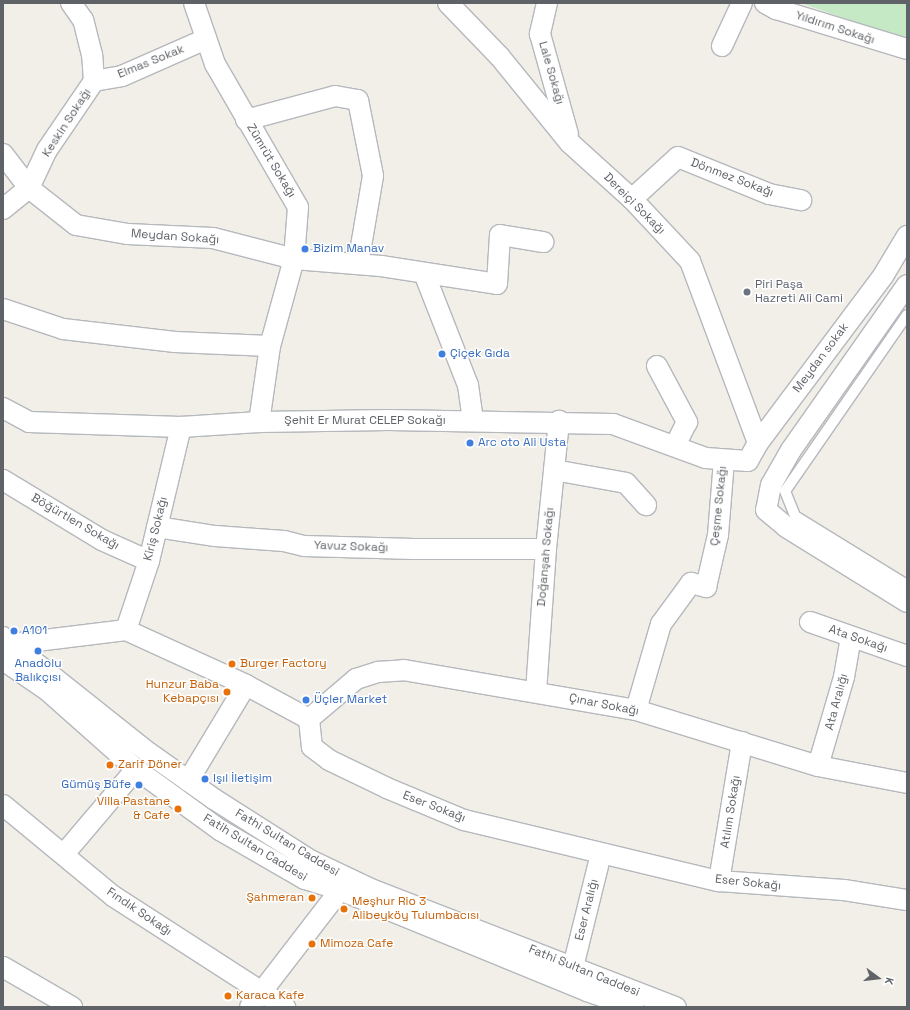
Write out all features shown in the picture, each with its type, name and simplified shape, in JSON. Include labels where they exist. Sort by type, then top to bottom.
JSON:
[{"type":"street","name":"Keskin Sokağı","points":[[3,209],[29,188],[47,150],[94,81],[92,54],[83,20],[71,3]]},
{"type":"street","name":"Zümrüt Sokağı","points":[[194,3],[215,64],[298,208],[294,259],[270,346],[258,422]]},
{"type":"street","name":"Dereiçi Sokağı","points":[[448,3],[500,57],[570,142],[632,199],[690,261],[758,443]]},
{"type":"street","name":"Lale Sokağı","points":[[546,3],[540,34],[570,142]]},
{"type":"street","points":[[722,46],[742,3]]},
{"type":"street","name":"Yıldırım Sokağı","points":[[765,3],[776,9],[907,49]]},
{"type":"street","name":"Elmas Sokak","points":[[94,81],[122,76],[206,39]]},
{"type":"street","points":[[246,120],[335,96],[358,100],[373,176],[358,264]]},
{"type":"street","name":"Meydan Sokağı","points":[[3,154],[29,188],[76,225],[128,234],[213,238],[294,259],[358,264],[497,284],[500,235],[542,242]]},
{"type":"street","name":"Dönmez Sokağı","points":[[632,199],[678,157],[769,194],[801,200]]},
{"type":"street","name":"Meydan sokak","points":[[724,460],[748,461],[758,443],[883,276],[907,236]]},
{"type":"street","points":[[424,273],[468,385],[473,421]]},
{"type":"street","points":[[907,285],[791,450],[771,485],[766,510],[786,527],[907,602]]},
{"type":"street","points":[[3,309],[63,329],[175,342],[270,346]]},
{"type":"street","points":[[657,366],[687,422],[675,446]]},
{"type":"street","name":"Şehit Er Murat CELEP Sokağı","points":[[3,408],[29,422],[181,427],[258,422],[473,421],[613,424],[706,458],[724,460]]},
{"type":"street","name":"Doğanşah Sokağı","points":[[536,692],[546,549],[559,422]]},
{"type":"street","name":"Kiriş Sokağı","points":[[126,630],[149,561],[181,427]]},
{"type":"street","name":"Çeşme Sokağı","points":[[636,710],[661,624],[691,583],[706,587],[718,535],[724,460]]},
{"type":"street","points":[[554,470],[626,483],[646,505]]},
{"type":"street","name":"Böğürtlen Sokağı","points":[[3,480],[102,540],[149,561]]},
{"type":"street","name":"Yavuz Sokağı","points":[[157,527],[215,536],[284,541],[304,546],[414,549],[546,549]]},
{"type":"street","name":"Ata Sokağı","points":[[810,622],[907,656]]},
{"type":"street","points":[[6,647],[126,630],[246,685],[309,719]]},
{"type":"street","name":"Ata Aralığı","points":[[818,766],[844,677],[851,637]]},
{"type":"street","name":"Fatih Sultan Caddesi","points":[[6,647],[47,690],[136,769],[220,830],[305,879],[340,890],[586,991],[633,1007]]},
{"type":"street","name":"Fathi Sultan Caddesi","points":[[6,647],[188,781],[334,873],[676,1007]]},
{"type":"street","name":"Çınar Sokağı","points":[[309,719],[356,679],[378,672],[404,670],[636,710],[818,766],[907,783]]},
{"type":"street","points":[[188,781],[246,685]]},
{"type":"street","name":"Eser Sokağı","points":[[309,719],[312,747],[329,760],[387,788],[464,820],[719,881],[844,890],[907,900]]},
{"type":"street","name":"Atılım Sokağı","points":[[719,881],[742,742]]},
{"type":"street","points":[[64,854],[136,769]]},
{"type":"street","name":"Fındık Sokağı","points":[[3,806],[64,854],[113,896],[256,1000],[284,1007]]},
{"type":"street","name":"Eser Aralığı","points":[[573,967],[601,854]]},
{"type":"street","name":"Fathi Sultan Caddesi","points":[[256,1000],[340,890]]},
{"type":"street","points":[[3,967],[47,1000],[72,1007]]},
{"type":"lane","points":[[907,314],[785,491],[795,516],[907,585]]},
{"type":"green space","points":[[801,3],[907,3],[907,39],[894,36]]},
{"type":"place","name":"Bizim Manav","points":[[305,249]]},
{"type":"place","name":"Piri Paşa Hazreti Ali Cami","points":[[747,292]]},
{"type":"place","name":"Çiçek Gıda","points":[[442,354]]},
{"type":"place","name":"Arc oto Ali Usta","points":[[470,443]]},
{"type":"place","name":"A101","points":[[14,631]]},
{"type":"place","name":"Anadolu Balıkçısı","points":[[38,651]]},
{"type":"place","name":"Burger Factory","points":[[232,664]]},
{"type":"place","name":"Hunzur Baba Kebapçısı","points":[[227,692]]},
{"type":"place","name":"Üçler Market","points":[[306,700]]},
{"type":"place","name":"Zarif Döner","points":[[110,765]]},
{"type":"place","name":"Işıl İletişim","points":[[205,779]]},
{"type":"place","name":"Gümüş Büfe","points":[[139,785]]},
{"type":"place","name":"Villa Pastane & Cafe","points":[[178,809]]},
{"type":"place","name":"Şahmeran","points":[[312,898]]},
{"type":"place","name":"Meşhur Rio 3 Alibeyköy Tulumbacısı","points":[[344,909]]},
{"type":"place","name":"Mimoza Cafe","points":[[312,944]]},
{"type":"place","name":"Karaca Kafe","points":[[228,996]]}]
